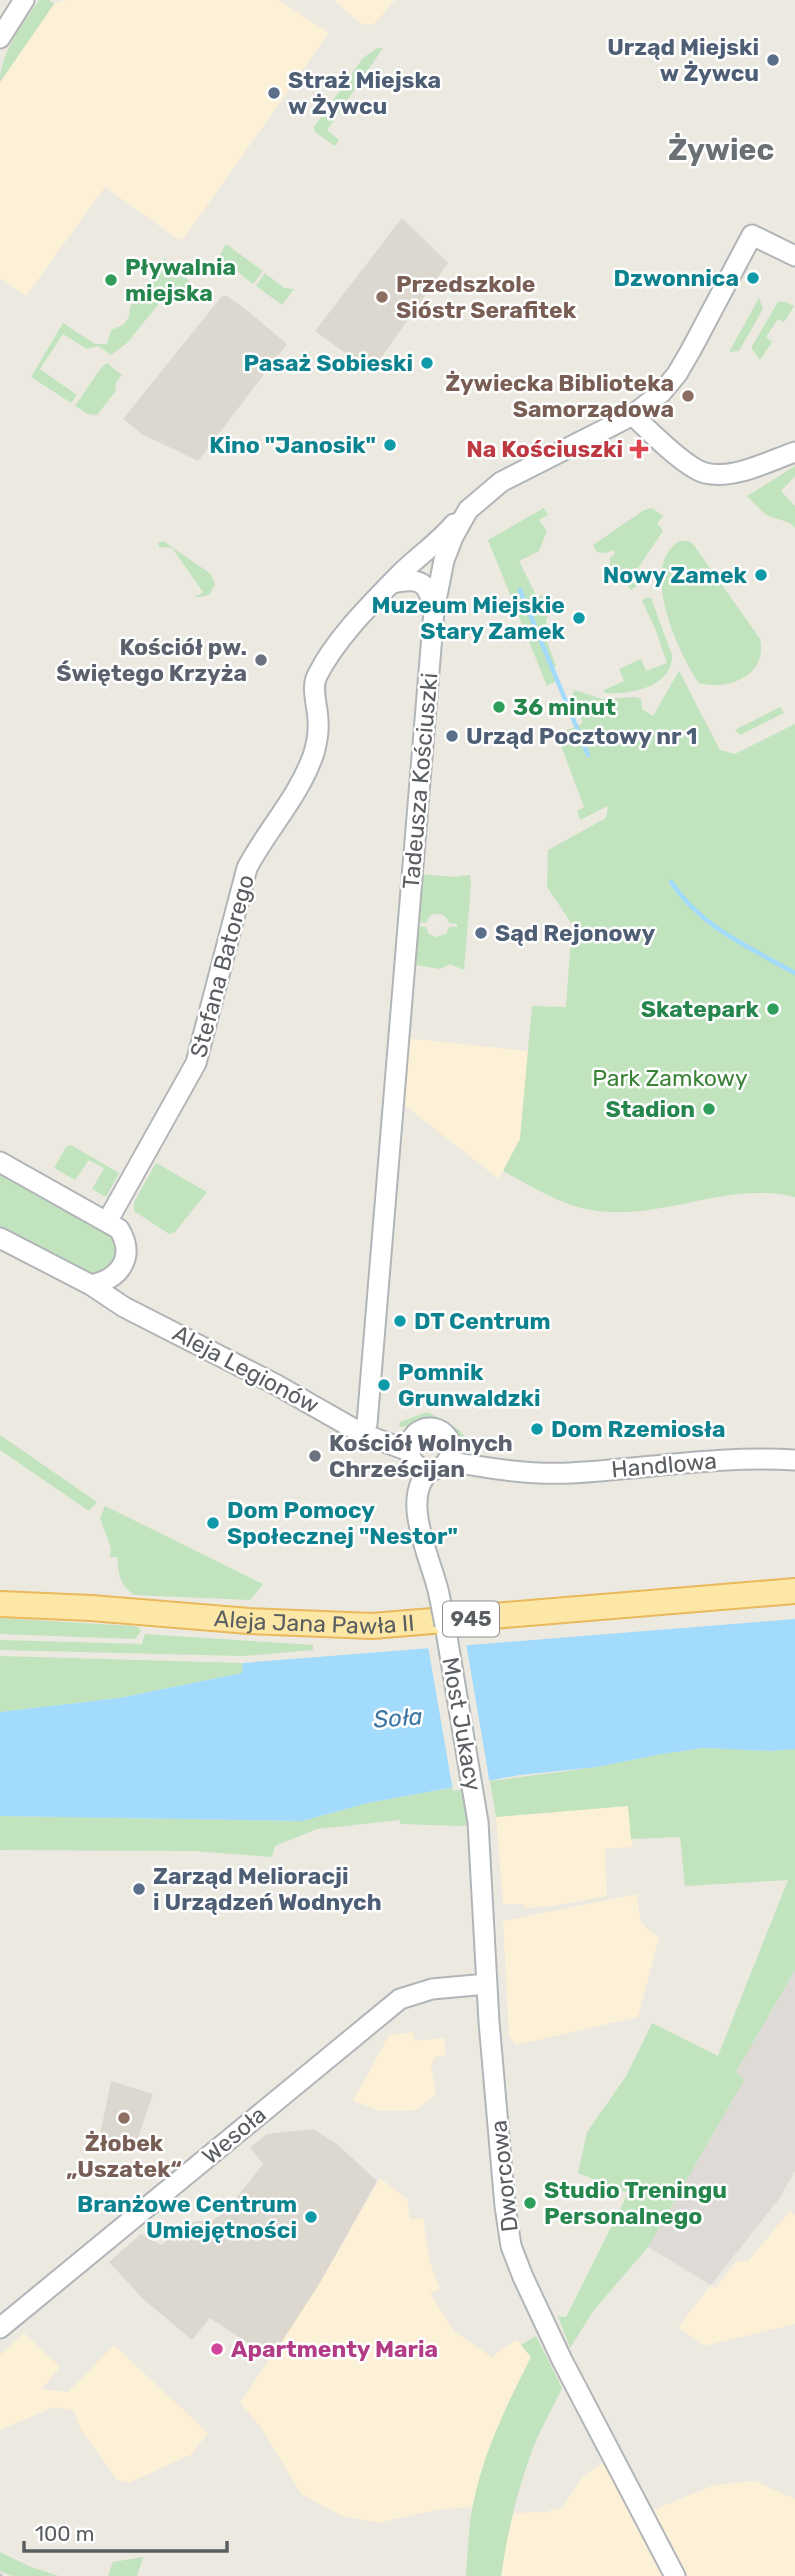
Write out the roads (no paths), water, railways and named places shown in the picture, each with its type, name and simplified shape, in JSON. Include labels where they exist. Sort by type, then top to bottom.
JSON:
[{"type":"main road","name":"Aleja Jana Pawła II","points":[[0,1604],[91,1608],[262,1622],[372,1626],[795,1591]]},
{"type":"street","points":[[0,38],[24,0]]},
{"type":"street","name":"Tadeusza Kościuszki","points":[[368,1424],[434,611],[444,561],[465,514],[501,482],[633,415],[662,392],[677,374],[752,235],[795,256]]},
{"type":"street","points":[[633,415],[663,443],[704,473],[725,474],[795,452]]},
{"type":"street","name":"Stefana Batorego","points":[[107,1222],[196,1063],[247,868],[258,848],[283,816],[314,751],[318,720],[314,685],[316,676],[344,637],[385,589],[465,514]]},
{"type":"street","points":[[393,583],[414,580],[427,587],[434,611]]},
{"type":"street","points":[[0,1162],[119,1230],[125,1239],[125,1260],[112,1278],[91,1285]]},
{"type":"street","name":"Aleja Legionów","points":[[0,1238],[363,1434],[411,1448]]},
{"type":"street","name":"Aleja Legionów","points":[[112,1278],[128,1299],[150,1319]]},
{"type":"street","name":"Aleja Legionów","points":[[342,1421],[368,1424],[411,1448]]},
{"type":"street","points":[[432,1428],[444,1434],[443,1459],[418,1486],[420,1534],[405,1501],[411,1448],[418,1432],[432,1428]]},
{"type":"street","points":[[411,1448],[420,1468],[443,1459]]},
{"type":"street","name":"Handlowa","points":[[443,1459],[513,1472],[568,1473],[723,1459],[795,1460]]},
{"type":"street","name":"Most Jukacy","points":[[420,1534],[435,1574],[478,1822]]},
{"type":"street","name":"Dworcowa","points":[[478,1822],[487,1984],[505,2206],[515,2259],[562,2360],[675,2576]]},
{"type":"street","name":"Wesoła","points":[[0,2328],[400,1999],[432,1989],[487,1984]]},
{"type":"water","name":"Soła","points":[[795,1619],[795,1749],[772,1751],[704,1748],[662,1754],[597,1767],[520,1775],[368,1803],[302,1821],[0,1816],[0,1712],[119,1698],[242,1673],[243,1663]]},
{"type":"waterway","points":[[520,590],[588,755]]},
{"type":"waterway","points":[[671,882],[683,898],[711,924],[795,973]]},
{"type":"place","name":"Urząd Miejski w Żywcu","points":[[773,60]]},
{"type":"place","name":"Straż Miejska w Żywcu","points":[[274,93]]},
{"type":"place","name":"Dzwonnica","points":[[753,278]]},
{"type":"place","name":"Pływalnia miejska","points":[[111,280]]},
{"type":"place","name":"Przedszkole Sióstr Serafitek","points":[[382,297]]},
{"type":"place","name":"Pasaż Sobieski","points":[[427,363]]},
{"type":"place","name":"Żywiecka Biblioteka Samorządowa","points":[[688,396]]},
{"type":"place","name":"Kino \"Janosik\"","points":[[390,445]]},
{"type":"place","name":"Na Kościuszki","points":[[639,449]]},
{"type":"place","name":"Nowy Zamek","points":[[761,575]]},
{"type":"place","name":"Muzeum Miejskie Stary Zamek","points":[[579,618]]},
{"type":"place","name":"Kościół pw. Świętego Krzyża","points":[[261,660]]},
{"type":"place","name":"36 minut","points":[[499,707]]},
{"type":"place","name":"Urząd Pocztowy nr 1","points":[[452,736]]},
{"type":"place","name":"Sąd Rejonowy","points":[[481,933]]},
{"type":"place","name":"Skatepark","points":[[773,1009]]},
{"type":"place","name":"Stadion","points":[[709,1109]]},
{"type":"place","name":"DT Centrum","points":[[400,1321]]},
{"type":"place","name":"Pomnik Grunwaldzki","points":[[384,1385]]},
{"type":"place","name":"Dom Rzemiosła","points":[[537,1429]]},
{"type":"place","name":"Kościół Wolnych Chrześcijan","points":[[315,1456]]},
{"type":"place","name":"Dom Pomocy Społecznej \"Nestor\"","points":[[213,1523]]},
{"type":"place","name":"Zarząd Melioracji i Urządzeń Wodnych","points":[[139,1889]]},
{"type":"place","name":"Żłobek „Uszatek“","points":[[124,2118]]},
{"type":"place","name":"Studio Treningu Personalnego","points":[[530,2203]]},
{"type":"place","name":"Branżowe Centrum Umiejętności","points":[[311,2217]]},
{"type":"place","name":"Apartmenty Maria","points":[[217,2349]]},
{"type":"district","name":"Żywiec","points":[[721,150]]},
{"type":"park label","name":"Park Zamkowy","points":[[670,1078]]}]
